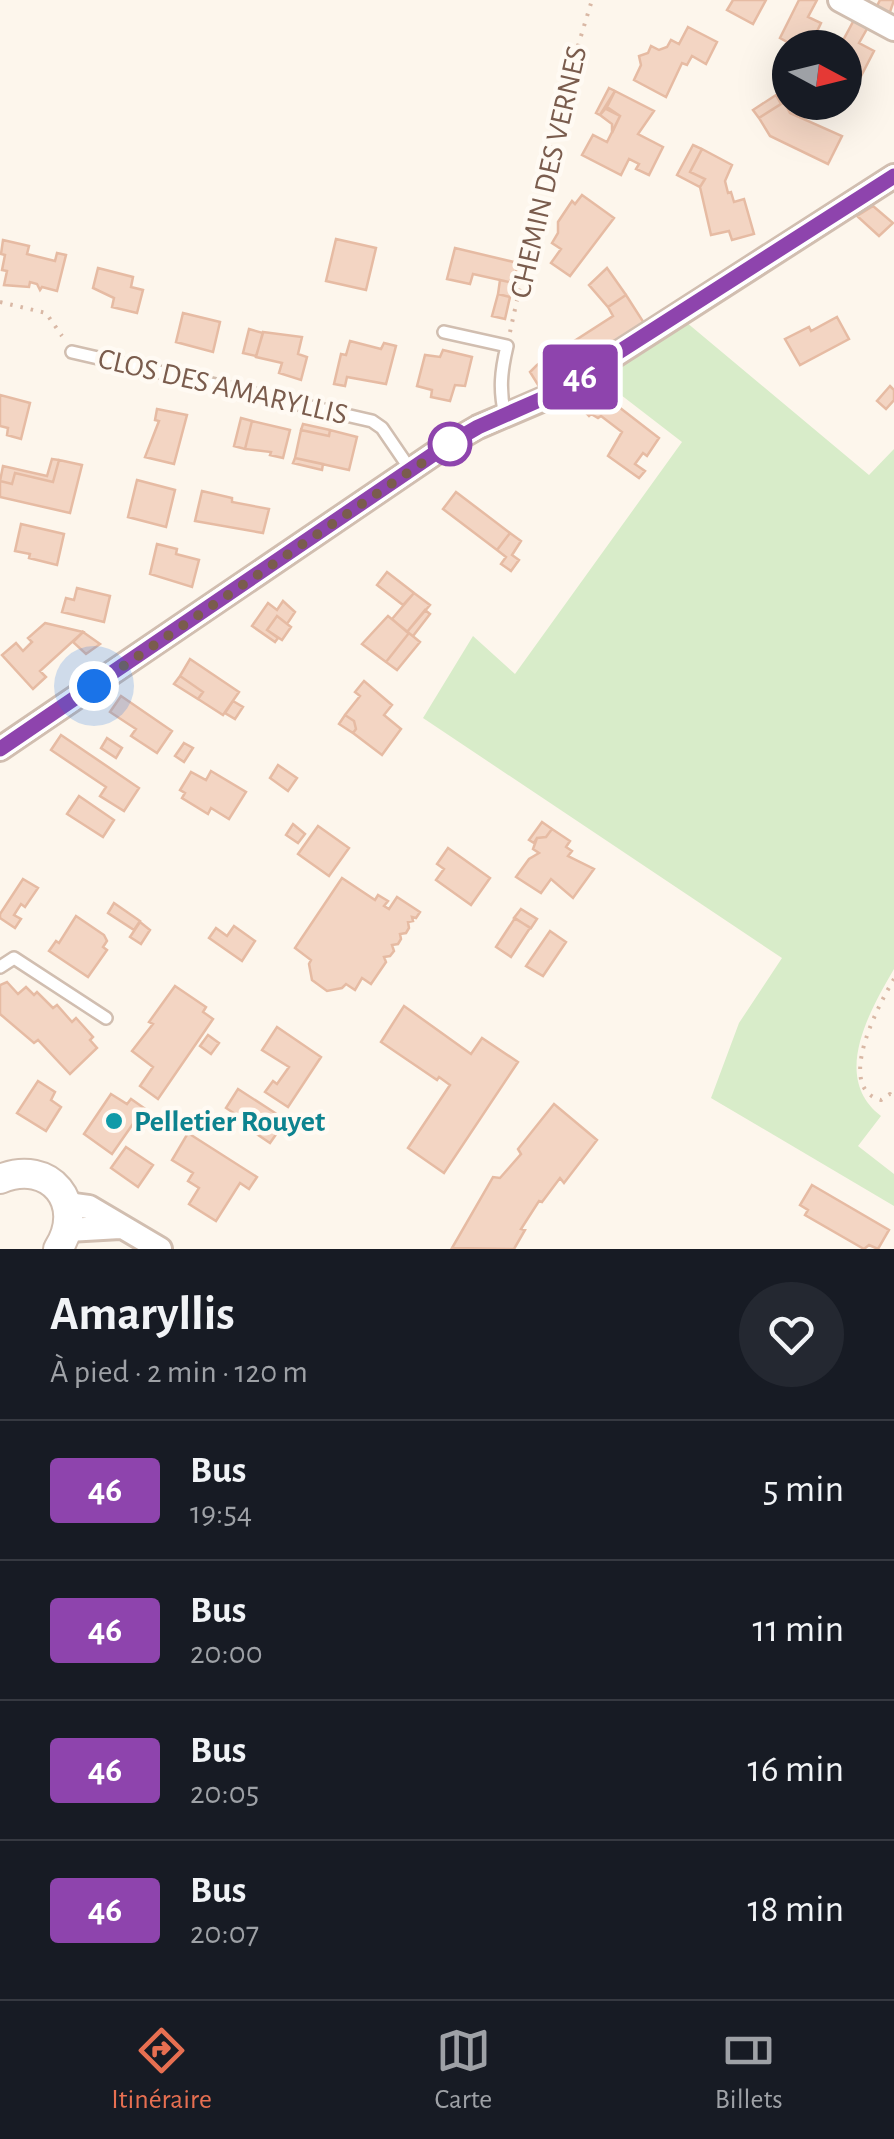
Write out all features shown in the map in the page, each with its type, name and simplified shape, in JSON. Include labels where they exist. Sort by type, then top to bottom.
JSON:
[{"type":"street","points":[[840,0],[894,29]]},
{"type":"street","points":[[0,749],[410,469],[478,427],[553,394],[894,176]]},
{"type":"street","points":[[3,1173],[28,1172],[54,1183],[64,1227],[90,1207],[160,1249]]},
{"type":"lane","points":[[444,332],[507,346],[500,382],[504,415]]},
{"type":"lane","name":"CLOS DES AMARYLLIS","points":[[72,352],[372,421],[382,428],[410,469]]},
{"type":"lane","points":[[0,967],[14,958],[106,1018]]},
{"type":"path","name":"CHEMIN DES VERNES","points":[[507,346],[558,108],[592,0]]},
{"type":"path","points":[[0,302],[46,313],[72,352]]},
{"type":"path","points":[[894,979],[866,1034],[860,1068],[864,1088],[871,1098],[881,1100],[890,1094],[894,1098]]},
{"type":"green space","points":[[686,322],[869,475],[894,449],[894,969],[866,1024],[857,1064],[858,1083],[866,1101],[881,1116],[858,1146],[894,1174],[894,1206],[711,1098],[739,1023],[782,958],[423,718],[473,636],[515,674],[682,442],[599,378]]},
{"type":"building","points":[[733,0],[766,0],[753,24],[727,10]]},
{"type":"building","points":[[799,0],[817,0],[808,17],[821,23],[818,30],[784,30]]},
{"type":"building","points":[[880,0],[894,0],[889,15],[876,8]]},
{"type":"building","points":[[854,20],[868,27],[862,38],[862,30],[849,30]]},
{"type":"building","points":[[688,27],[717,42],[706,64],[692,56],[687,65],[682,63],[666,97],[634,80],[641,65],[639,56],[648,53],[651,46],[659,50],[667,47],[671,40],[679,44]]},
{"type":"building","points":[[862,45],[874,51],[862,74]]},
{"type":"building","points":[[609,88],[615,91],[600,115],[596,113]]},
{"type":"building","points":[[615,91],[654,111],[638,134],[663,147],[649,175],[636,169],[639,164],[629,159],[621,175],[582,155],[593,135],[607,142],[620,116],[606,109]]},
{"type":"building","points":[[772,98],[772,110],[759,118],[753,110]]},
{"type":"building","points":[[607,107],[620,116],[612,133],[612,124],[600,115]]},
{"type":"building","points":[[772,110],[772,120],[806,120],[842,136],[828,164],[770,136],[759,118]]},
{"type":"building","points":[[693,145],[702,149],[690,172],[705,179],[700,187],[677,175]]},
{"type":"building","points":[[702,149],[732,165],[725,181],[728,193],[731,192],[734,202],[744,199],[754,234],[732,240],[729,231],[711,235],[700,187],[705,179],[690,172]]},
{"type":"building","points":[[582,195],[614,218],[570,276],[551,263],[561,249],[552,243],[558,233],[558,222],[572,201],[575,204]]},
{"type":"building","points":[[873,206],[893,223],[879,236],[857,216]]},
{"type":"building","points":[[336,239],[376,248],[366,290],[326,281]]},
{"type":"building","points":[[3,240],[29,246],[27,254],[55,261],[57,253],[66,255],[57,291],[42,287],[40,290],[30,282],[29,287],[4,285],[7,271],[2,270]]},
{"type":"building","points":[[455,248],[518,263],[513,283],[473,274],[470,284],[447,279]]},
{"type":"building","points":[[98,268],[133,277],[131,287],[143,290],[137,313],[112,307],[114,298],[93,288]]},
{"type":"building","points":[[607,268],[626,295],[608,307],[589,285]]},
{"type":"building","points":[[500,280],[513,283],[510,297],[498,294]]},
{"type":"building","points":[[498,294],[510,297],[505,319],[492,316]]},
{"type":"building","points":[[626,295],[644,323],[540,388],[530,372],[613,316],[608,307]]},
{"type":"building","points":[[183,313],[220,322],[213,352],[176,342]]},
{"type":"building","points":[[837,317],[849,339],[800,365],[785,339]]},
{"type":"building","points":[[249,329],[263,333],[256,356],[243,353]]},
{"type":"building","points":[[263,332],[302,337],[298,354],[307,357],[301,380],[279,373],[282,363],[256,357]]},
{"type":"building","points":[[350,341],[381,349],[384,343],[396,346],[386,384],[347,377],[345,386],[334,384],[341,354],[346,355]]},
{"type":"building","points":[[443,350],[472,357],[465,386],[455,385],[450,401],[431,397],[432,390],[417,386],[425,355],[440,357]]},
{"type":"building","points":[[890,386],[894,400],[886,409],[877,401]]},
{"type":"building","points":[[593,387],[659,438],[647,456],[643,453],[635,464],[645,471],[639,478],[608,456],[622,432],[601,416],[589,416],[573,399]]},
{"type":"building","points":[[0,395],[30,403],[21,439],[7,435],[8,428],[0,426]]},
{"type":"building","points":[[157,409],[187,415],[174,464],[145,457],[159,421],[155,420]]},
{"type":"building","points":[[241,418],[252,421],[245,449],[234,446]]},
{"type":"building","points":[[252,421],[290,430],[283,458],[270,455],[271,452],[245,449]]},
{"type":"building","points":[[303,424],[330,430],[329,436],[301,430]]},
{"type":"building","points":[[301,430],[329,436],[330,430],[357,437],[349,470],[295,458]]},
{"type":"building","points":[[295,458],[323,464],[322,470],[293,463]]},
{"type":"building","points":[[52,459],[59,460],[53,482],[15,473],[12,484],[0,481],[3,466],[47,476]]},
{"type":"building","points":[[59,460],[82,465],[70,513],[0,497],[0,481],[12,484],[15,473],[53,482]]},
{"type":"building","points":[[137,480],[175,490],[166,527],[128,517]]},
{"type":"building","points":[[202,491],[269,509],[263,533],[195,521]]},
{"type":"building","points":[[456,492],[510,533],[497,550],[443,509]]},
{"type":"building","points":[[21,524],[64,534],[57,565],[15,551]]},
{"type":"building","points":[[510,533],[521,541],[512,555],[519,560],[511,571],[501,564],[506,557],[497,550]]},
{"type":"building","points":[[157,544],[199,560],[192,587],[150,574]]},
{"type":"building","points":[[387,572],[414,593],[403,605],[377,585]]},
{"type":"building","points":[[77,588],[110,596],[104,622],[62,612],[66,598],[74,600]]},
{"type":"building","points":[[414,593],[430,605],[407,632],[392,619]]},
{"type":"building","points":[[283,601],[295,612],[287,624],[277,616],[267,630],[278,638],[275,642],[252,626],[268,603],[277,610]]},
{"type":"building","points":[[425,610],[430,614],[413,636],[407,632]]},
{"type":"building","points":[[277,616],[291,627],[282,640],[267,630]]},
{"type":"building","points":[[388,616],[409,633],[386,662],[362,644]]},
{"type":"building","points":[[45,623],[83,632],[40,671],[46,677],[33,689],[2,655],[16,643],[23,651],[32,642],[28,638]]},
{"type":"building","points":[[83,632],[100,644],[86,654],[73,642]]},
{"type":"building","points":[[409,633],[420,642],[397,670],[386,662]]},
{"type":"building","points":[[190,659],[239,692],[223,715],[198,699],[203,692],[180,676]]},
{"type":"building","points":[[180,676],[203,692],[198,699],[174,684]]},
{"type":"building","points":[[364,681],[392,705],[384,715],[401,729],[382,755],[353,733],[354,721],[345,715],[360,696],[355,692]]},
{"type":"building","points":[[121,696],[172,731],[157,753],[131,736],[136,729],[110,712]]},
{"type":"building","points":[[233,701],[243,707],[235,719],[225,713]]},
{"type":"building","points":[[345,715],[354,721],[353,733],[339,724]]},
{"type":"building","points":[[61,735],[139,788],[124,811],[100,796],[106,787],[51,750]]},
{"type":"building","points":[[107,738],[122,748],[116,758],[101,748]]},
{"type":"building","points":[[184,743],[193,748],[184,762],[175,756]]},
{"type":"building","points":[[278,765],[297,778],[288,791],[270,778]]},
{"type":"building","points":[[211,771],[246,792],[229,819],[211,808],[208,814],[182,798],[185,793],[180,790],[191,772],[206,780]]},
{"type":"building","points":[[79,796],[114,820],[103,837],[67,814]]},
{"type":"building","points":[[542,822],[552,829],[534,843],[529,840]]},
{"type":"building","points":[[293,824],[305,834],[298,843],[286,835]]},
{"type":"building","points":[[318,826],[349,848],[329,876],[298,854]]},
{"type":"building","points":[[552,829],[570,841],[566,847],[572,851],[568,856],[594,869],[573,898],[551,879],[541,893],[516,877],[529,859],[539,853],[533,849],[537,838],[546,837]]},
{"type":"building","points":[[448,848],[490,878],[471,905],[436,880],[444,869],[437,864]]},
{"type":"building","points":[[342,878],[375,900],[378,895],[388,901],[384,906],[389,909],[397,897],[420,912],[408,922],[409,928],[400,934],[398,944],[392,945],[394,951],[384,957],[386,962],[371,984],[362,978],[355,990],[346,984],[327,991],[312,980],[311,960],[295,948]]},
{"type":"building","points":[[23,879],[38,888],[14,915],[21,919],[15,928],[0,914]]},
{"type":"building","points":[[114,903],[140,921],[134,930],[108,913]]},
{"type":"building","points":[[521,909],[537,919],[531,928],[514,918]]},
{"type":"building","points":[[76,916],[107,941],[103,947],[107,950],[88,977],[49,951],[56,941],[59,943]]},
{"type":"building","points":[[515,918],[530,928],[511,957],[496,947]]},
{"type":"building","points":[[140,922],[150,930],[141,944],[130,937]]},
{"type":"building","points":[[234,926],[255,941],[242,961],[209,938],[216,928],[227,936]]},
{"type":"building","points":[[550,931],[566,942],[543,976],[526,966]]},
{"type":"building","points":[[7,982],[18,994],[26,987],[53,1008],[57,1005],[72,1022],[76,1018],[93,1037],[90,1040],[97,1048],[70,1074],[38,1040],[34,1043],[0,1014],[0,985]]},
{"type":"building","points":[[175,986],[206,1007],[203,1012],[213,1019],[158,1099],[140,1086],[153,1067],[132,1051]]},
{"type":"building","points":[[404,1006],[471,1054],[482,1038],[518,1062],[444,1173],[408,1148],[450,1085],[381,1042]]},
{"type":"building","points":[[277,1027],[321,1057],[288,1107],[265,1092],[273,1081],[277,1084],[289,1067],[262,1050]]},
{"type":"building","points":[[208,1035],[219,1043],[211,1054],[200,1046]]},
{"type":"building","points":[[38,1081],[55,1092],[51,1100],[61,1107],[46,1131],[17,1113]]},
{"type":"building","points":[[238,1089],[286,1120],[270,1143],[226,1108]]},
{"type":"building","name":"Pelletier Rouyet","points":[[111,1094],[127,1104],[131,1099],[144,1108],[112,1154],[84,1134]]},
{"type":"building","points":[[554,1104],[597,1140],[564,1183],[560,1178],[539,1201],[521,1229],[525,1230],[514,1249],[452,1248],[493,1177],[500,1178],[521,1154],[518,1149]]},
{"type":"building","points":[[188,1133],[257,1177],[249,1189],[240,1183],[216,1221],[189,1204],[199,1188],[188,1181],[193,1173],[172,1160]]},
{"type":"building","points":[[126,1147],[153,1165],[138,1187],[111,1168]]},
{"type":"building","points":[[812,1185],[889,1230],[878,1249],[869,1245],[864,1249],[805,1215],[808,1210],[800,1205]]},
{"type":"bus line","name":"46","points":[[0,749],[447,445],[553,394],[894,176]]},
{"type":"place","name":"Pelletier Rouyet","points":[[114,1121]]},
{"type":"route","points":[[94,686],[450,444]]}]
